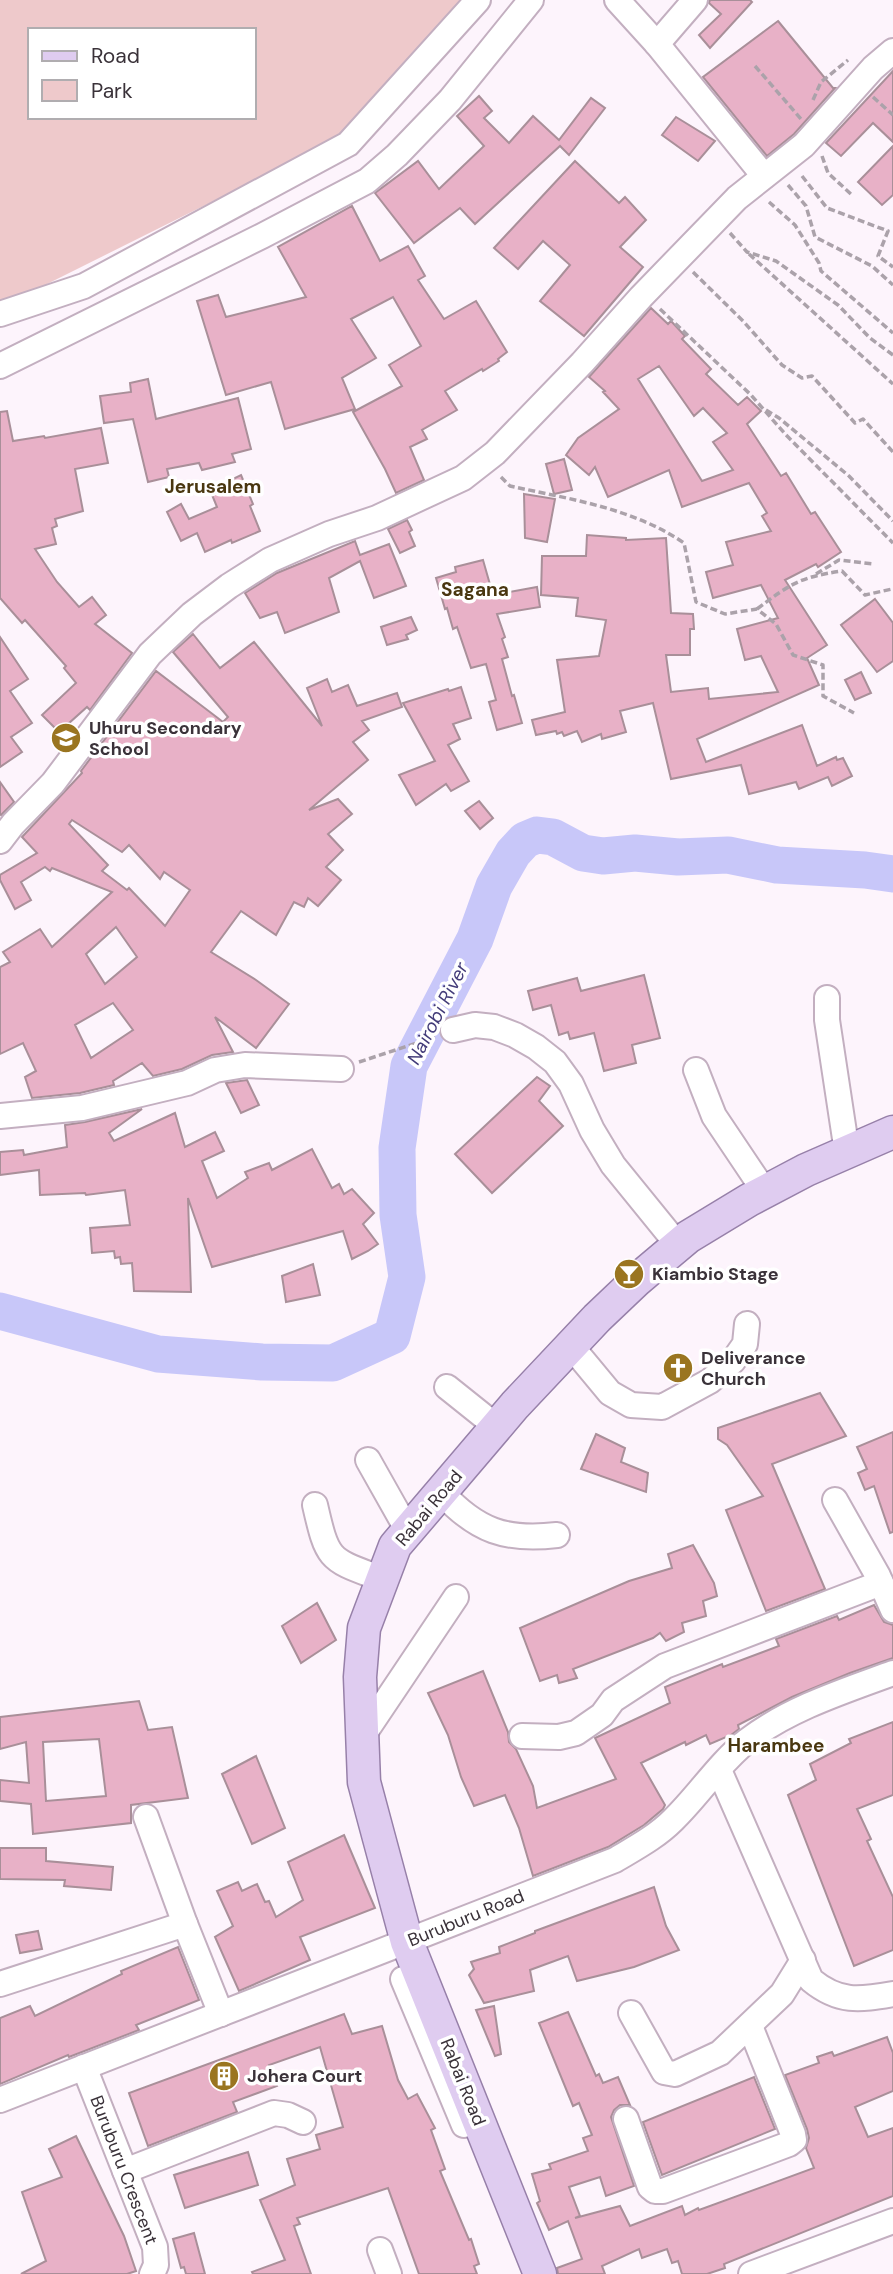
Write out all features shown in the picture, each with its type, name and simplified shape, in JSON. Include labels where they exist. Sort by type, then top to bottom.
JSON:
[{"type":"main road","name":"Rabai Road","points":[[540,2274],[407,1942],[364,1782],[360,1677],[364,1628],[395,1546],[497,1427],[571,1346],[637,1280],[688,1237],[765,1192],[806,1170],[893,1132]]},
{"type":"street","points":[[0,314],[84,286],[348,144],[478,0]]},
{"type":"street","points":[[0,366],[367,181],[397,155],[450,100],[531,0]]},
{"type":"street","points":[[617,0],[657,44],[757,182]]},
{"type":"street","points":[[657,44],[695,0]]},
{"type":"street","points":[[0,841],[53,783],[150,654],[192,614],[270,560],[330,534],[377,519],[463,478],[537,411],[717,218],[804,145],[873,68],[893,51]]},
{"type":"street","points":[[827,998],[827,1020],[847,1152]]},
{"type":"street","points":[[453,1030],[475,1025],[494,1027],[536,1047],[555,1062],[571,1084],[592,1130],[613,1165],[678,1245]]},
{"type":"street","points":[[0,1116],[82,1108],[187,1083],[215,1070],[245,1065],[341,1069]]},
{"type":"street","points":[[696,1070],[715,1116],[765,1192]]},
{"type":"street","points":[[571,1346],[610,1392],[631,1405],[662,1407],[710,1381],[733,1362],[746,1344],[747,1324]]},
{"type":"street","points":[[447,1387],[497,1427]]},
{"type":"street","points":[[368,1460],[408,1531]]},
{"type":"street","points":[[442,1493],[459,1511],[505,1535],[532,1538],[556,1535]]},
{"type":"street","points":[[835,1500],[893,1610]]},
{"type":"street","points":[[315,1505],[324,1543],[335,1560],[382,1579]]},
{"type":"street","points":[[522,1736],[559,1737],[576,1733],[601,1715],[613,1700],[665,1666],[881,1583]]},
{"type":"street","points":[[362,1737],[456,1597]]},
{"type":"street","name":"Buruburu Road","points":[[0,2100],[615,1860],[671,1822],[745,1742],[813,1703],[893,1673]]},
{"type":"street","points":[[719,1770],[811,1980],[836,1996],[855,2000],[893,1995]]},
{"type":"street","points":[[146,1817],[221,2014]]},
{"type":"street","points":[[0,1983],[185,1924]]},
{"type":"street","points":[[631,2013],[664,2072],[675,2074],[720,2053],[782,1994],[803,1961]]},
{"type":"street","points":[[403,1979],[525,2274]]},
{"type":"street","points":[[626,2119],[650,2187],[655,2191],[663,2192],[789,2144],[794,2140],[793,2134],[750,2026]]},
{"type":"street","name":"Buruburu Crescent","points":[[84,2067],[155,2247],[156,2264],[152,2274]]},
{"type":"street","points":[[125,2171],[274,2113],[288,2115],[303,2122]]},
{"type":"street","points":[[751,2274],[893,2221]]},
{"type":"street","points":[[380,2250],[389,2274]]},
{"type":"path","points":[[755,66],[814,134],[828,173],[852,194]]},
{"type":"path","points":[[785,160],[808,182],[827,208],[891,233],[878,256],[893,267]]},
{"type":"path","points":[[757,182],[784,181],[806,206],[816,237],[872,266],[893,285]]},
{"type":"path","points":[[757,182],[795,225],[819,263],[821,271],[893,333]]},
{"type":"path","points":[[717,218],[747,252],[893,384]]},
{"type":"path","points":[[747,252],[776,261],[838,305],[870,338],[893,355]]},
{"type":"path","points":[[679,258],[743,321],[782,365],[802,377],[812,376],[855,423],[863,419],[893,452]]},
{"type":"path","points":[[641,297],[660,309],[751,395],[786,435],[893,543]]},
{"type":"path","points":[[764,410],[779,418],[849,476],[893,521]]},
{"type":"path","points":[[484,461],[510,486],[617,512],[662,528],[684,543],[696,602],[725,614],[757,609],[790,584],[815,575],[842,571],[865,595],[892,589]]},
{"type":"path","points":[[815,575],[839,560],[873,564]]},
{"type":"path","points":[[757,609],[776,624],[793,655],[823,666],[823,696],[854,713]]},
{"type":"path","points":[[341,1069],[453,1030]]},
{"type":"green space","points":[[0,0],[463,0],[340,138],[29,293],[0,304]]},
{"type":"building","points":[[710,0],[752,2],[710,48],[699,35],[721,14],[709,3]]},
{"type":"building","points":[[778,21],[835,88],[794,134],[767,156],[703,77]]},
{"type":"building","points":[[893,71],[893,142],[873,123],[841,156],[826,143]]},
{"type":"building","points":[[479,96],[492,111],[484,118],[509,143],[533,116],[559,140],[591,98],[605,108],[569,155],[560,146],[475,224],[460,208],[414,243],[375,193],[418,161],[439,189],[484,146],[457,116]]},
{"type":"building","points":[[676,117],[715,141],[698,161],[662,135]]},
{"type":"building","points":[[893,146],[893,195],[882,205],[858,182]]},
{"type":"building","points":[[575,161],[619,203],[625,197],[646,220],[620,247],[643,267],[584,336],[540,301],[570,265],[543,241],[518,269],[494,248]]},
{"type":"building","points":[[352,206],[380,261],[408,246],[425,276],[418,280],[444,319],[476,301],[507,352],[499,361],[445,391],[457,410],[422,430],[427,439],[410,447],[424,480],[396,493],[353,412],[402,386],[389,365],[421,346],[393,297],[351,319],[376,358],[342,378],[355,409],[285,429],[271,382],[226,395],[197,301],[218,295],[226,317],[306,297],[278,247]]},
{"type":"building","points":[[651,308],[668,324],[671,321],[685,336],[682,339],[711,369],[706,374],[738,405],[747,397],[761,411],[747,424],[781,476],[786,473],[811,514],[815,512],[841,552],[818,567],[816,564],[785,580],[827,645],[807,658],[819,685],[697,739],[706,762],[802,725],[817,766],[836,757],[837,760],[843,758],[852,776],[832,786],[828,777],[799,789],[796,782],[749,794],[741,765],[671,779],[653,703],[620,711],[626,732],[602,739],[601,734],[582,742],[577,731],[564,736],[562,732],[557,734],[556,731],[536,735],[532,720],[565,712],[557,660],[599,656],[606,620],[576,616],[578,598],[541,595],[542,556],[586,556],[587,535],[626,540],[666,538],[671,613],[693,614],[694,629],[690,629],[690,655],[666,655],[671,692],[708,688],[709,699],[778,692],[761,656],[745,660],[737,629],[778,618],[761,585],[713,598],[706,572],[733,565],[726,542],[771,531],[762,516],[767,513],[749,483],[682,507],[669,470],[608,497],[595,467],[589,475],[566,455],[578,438],[619,409],[589,377]],"holes":[[[659,366],[694,416],[703,408],[727,433],[713,442],[733,470],[702,481],[638,379]]]},
{"type":"building","points":[[148,379],[156,419],[238,398],[251,449],[232,454],[235,462],[202,470],[199,463],[167,469],[169,477],[148,482],[133,419],[104,423],[100,396],[131,392],[130,383]]},
{"type":"building","points":[[7,411],[13,441],[101,428],[108,463],[75,469],[83,511],[55,519],[57,526],[52,528],[56,544],[35,549],[57,582],[79,607],[92,597],[106,615],[95,624],[132,653],[90,710],[87,707],[59,732],[42,715],[76,683],[64,668],[66,666],[25,620],[22,623],[0,598],[0,412]]},
{"type":"building","points":[[564,459],[572,490],[554,494],[546,464]]},
{"type":"building","points":[[241,475],[260,531],[205,552],[197,533],[181,541],[167,512],[181,504],[189,519],[217,507],[210,490]]},
{"type":"building","points":[[524,494],[555,499],[547,542],[525,538]]},
{"type":"building","points":[[407,520],[415,546],[400,553],[388,529]]},
{"type":"building","points":[[355,541],[360,555],[389,544],[406,586],[374,598],[360,561],[329,578],[339,612],[285,633],[277,612],[260,618],[245,593],[277,573]]},
{"type":"building","points":[[483,560],[493,595],[537,587],[540,607],[497,614],[508,657],[502,659],[522,723],[497,730],[489,702],[496,700],[486,664],[471,668],[457,627],[453,629],[447,608],[445,609],[436,578],[456,572],[455,567]]},
{"type":"building","points":[[875,599],[893,623],[893,661],[877,672],[841,625]]},
{"type":"building","points":[[411,617],[417,630],[406,635],[408,639],[387,645],[381,627]]},
{"type":"building","points":[[193,634],[220,668],[254,642],[322,726],[307,688],[327,679],[332,692],[348,685],[357,706],[397,693],[402,707],[362,721],[369,730],[353,742],[368,760],[309,810],[338,799],[352,814],[328,834],[343,850],[326,867],[341,880],[318,906],[308,898],[304,907],[294,902],[276,935],[241,911],[211,952],[289,1004],[256,1048],[215,1017],[233,1052],[212,1055],[182,1069],[153,1076],[142,1063],[113,1081],[114,1085],[80,1093],[32,1098],[25,1077],[36,1071],[23,1043],[0,1054],[0,967],[10,962],[3,952],[40,929],[52,947],[112,892],[45,867],[21,882],[31,900],[15,909],[0,875],[37,853],[22,837],[82,773],[156,671],[223,722],[228,717],[173,652]],"holes":[[[72,820],[122,852],[129,845],[160,879],[164,872],[190,890],[165,926],[129,888],[127,890],[102,871],[108,865],[69,824]],[[116,927],[137,957],[105,984],[86,954]],[[113,1003],[133,1030],[91,1058],[75,1025]]]},
{"type":"building","points":[[0,637],[28,679],[10,691],[32,723],[11,737],[22,752],[0,767]]},
{"type":"building","points":[[861,672],[871,693],[855,700],[845,680]]},
{"type":"building","points":[[461,687],[471,718],[453,724],[460,739],[448,745],[469,781],[451,791],[446,784],[416,805],[399,775],[435,761],[403,703]]},
{"type":"building","points":[[0,782],[14,802],[1,815],[0,814]]},
{"type":"building","points":[[479,801],[493,818],[480,829],[465,811]]},
{"type":"building","points":[[644,975],[660,1038],[632,1045],[636,1063],[604,1071],[594,1033],[570,1039],[568,1032],[559,1035],[551,1005],[533,1010],[528,991],[577,978],[581,991]]},
{"type":"building","points":[[537,1077],[550,1086],[539,1101],[563,1126],[492,1193],[455,1154]]},
{"type":"building","points":[[247,1080],[259,1105],[241,1113],[226,1083]]},
{"type":"building","points":[[142,1109],[109,1133],[114,1141],[175,1113],[185,1147],[215,1132],[224,1151],[202,1161],[217,1198],[248,1178],[245,1172],[269,1163],[272,1170],[312,1149],[332,1188],[339,1184],[344,1194],[352,1189],[374,1213],[363,1224],[378,1244],[352,1259],[343,1231],[212,1267],[188,1198],[191,1292],[134,1291],[132,1263],[121,1264],[120,1257],[115,1258],[114,1251],[92,1253],[90,1228],[130,1225],[125,1190],[86,1195],[40,1195],[39,1170],[0,1175],[0,1152],[23,1150],[24,1155],[67,1147],[65,1125]]},
{"type":"building","points":[[313,1264],[320,1295],[286,1302],[282,1276]]},
{"type":"building","points":[[820,1393],[846,1436],[772,1464],[825,1589],[766,1611],[726,1510],[763,1496],[727,1445],[718,1439],[718,1428]]},
{"type":"building","points":[[893,1432],[893,1532],[890,1533],[874,1486],[865,1490],[858,1473],[867,1469],[857,1447]]},
{"type":"building","points":[[596,1434],[625,1448],[621,1462],[648,1473],[646,1492],[581,1469]]},
{"type":"building","points":[[693,1545],[714,1583],[717,1596],[703,1601],[706,1616],[682,1623],[684,1632],[666,1641],[660,1633],[573,1669],[577,1678],[559,1683],[557,1675],[540,1681],[520,1628],[629,1581],[672,1568],[668,1554]]},
{"type":"building","points":[[317,1603],[336,1640],[301,1663],[282,1626]]},
{"type":"building","points":[[874,1605],[884,1622],[893,1625],[893,1658],[792,1697],[738,1725],[739,1729],[731,1735],[710,1744],[706,1735],[641,1763],[665,1805],[663,1809],[644,1825],[608,1847],[533,1876],[519,1828],[505,1795],[474,1806],[461,1777],[448,1735],[428,1693],[483,1671],[508,1732],[509,1742],[516,1749],[533,1786],[537,1808],[616,1779],[595,1738],[670,1703],[665,1687],[722,1664],[723,1667],[779,1646],[776,1639],[837,1616],[839,1620]]},
{"type":"building","points":[[139,1701],[148,1730],[172,1727],[188,1798],[131,1805],[131,1823],[33,1834],[31,1804],[0,1801],[0,1780],[29,1783],[26,1742],[0,1749],[0,1717]],"holes":[[[99,1739],[106,1796],[46,1801],[43,1742]]]},
{"type":"building","points":[[893,1722],[893,1795],[857,1809],[871,1839],[867,1841],[893,1897],[893,1950],[854,1966],[788,1795],[816,1780],[810,1764],[851,1743],[849,1739]]},
{"type":"building","points":[[256,1756],[285,1828],[252,1844],[222,1774]]},
{"type":"building","points":[[344,1835],[375,1908],[300,1937],[310,1960],[239,1991],[215,1937],[233,1926],[217,1891],[238,1882],[242,1891],[257,1884],[276,1917],[303,1900],[288,1862]]},
{"type":"building","points":[[0,1848],[46,1848],[46,1861],[113,1867],[111,1890],[64,1886],[65,1880],[0,1879]]},
{"type":"building","points":[[654,1887],[666,1926],[679,1950],[634,1967],[577,1981],[568,1956],[530,1970],[534,1991],[484,2003],[469,1975],[474,1969],[471,1962],[500,1953],[499,1947],[535,1931]]},
{"type":"building","points":[[38,1931],[42,1949],[20,1953],[16,1935]]},
{"type":"building","points":[[178,1947],[199,2000],[136,2025],[139,2030],[69,2057],[68,2055],[0,2084],[0,2018],[30,2006],[35,2016],[122,1974],[121,1971]]},
{"type":"building","points":[[494,2006],[501,2054],[495,2056],[476,2010]]},
{"type":"building","points":[[568,2012],[596,2076],[599,2074],[603,2083],[618,2077],[630,2105],[620,2105],[611,2117],[634,2186],[606,2196],[600,2177],[569,2187],[580,2216],[575,2218],[620,2206],[630,2226],[682,2206],[685,2215],[698,2208],[699,2210],[814,2168],[806,2148],[809,2138],[807,2129],[785,2075],[819,2063],[817,2057],[832,2052],[834,2056],[887,2037],[893,2053],[893,2091],[855,2107],[868,2137],[893,2128],[893,2196],[724,2264],[725,2268],[707,2274],[682,2274],[678,2261],[672,2263],[667,2249],[642,2258],[639,2249],[602,2266],[605,2274],[558,2274],[557,2268],[582,2259],[568,2221],[549,2230],[537,2203],[540,2201],[532,2174],[551,2169],[549,2164],[588,2151],[583,2138],[592,2135],[579,2103],[573,2106],[539,2023]]},
{"type":"building","points":[[344,2014],[352,2034],[382,2026],[398,2080],[408,2099],[417,2094],[435,2128],[431,2130],[445,2169],[440,2171],[469,2240],[471,2239],[479,2264],[474,2266],[477,2274],[419,2274],[388,2188],[297,2218],[300,2224],[294,2226],[311,2274],[253,2274],[252,2272],[285,2260],[260,2200],[295,2185],[287,2159],[320,2149],[316,2135],[343,2127],[320,2047],[269,2065],[277,2086],[233,2102],[237,2112],[148,2146],[129,2093]]},
{"type":"building","points":[[754,2077],[775,2129],[662,2175],[643,2122]]},
{"type":"building","points":[[76,2136],[124,2236],[136,2271],[127,2274],[21,2274],[46,2261],[22,2192],[62,2177],[49,2149]]},
{"type":"building","points":[[248,2152],[258,2185],[185,2208],[174,2175]]},
{"type":"building","points":[[194,2233],[205,2274],[186,2274],[184,2267],[181,2268],[173,2239]]},
{"type":"waterway","name":"Nairobi River","points":[[0,1311],[158,1354],[262,1362],[333,1363],[392,1336],[407,1277],[398,1215],[397,1148],[409,1066],[475,939],[494,886],[513,853],[525,840],[537,835],[553,837],[583,853],[603,856],[635,853],[678,857],[728,855],[777,865],[893,874]]},
{"type":"place","name":"Uhuru Secondary School","points":[[66,738]]},
{"type":"place","name":"Kiambio Stage","points":[[629,1274]]},
{"type":"place","name":"Deliverance Church","points":[[678,1368]]},
{"type":"place","name":"Johera Court","points":[[224,2076]]},
{"type":"district","name":"Jerusalem","points":[[213,486]]},
{"type":"district","name":"Sagana","points":[[475,589]]},
{"type":"district","name":"Harambee","points":[[776,1745]]}]
